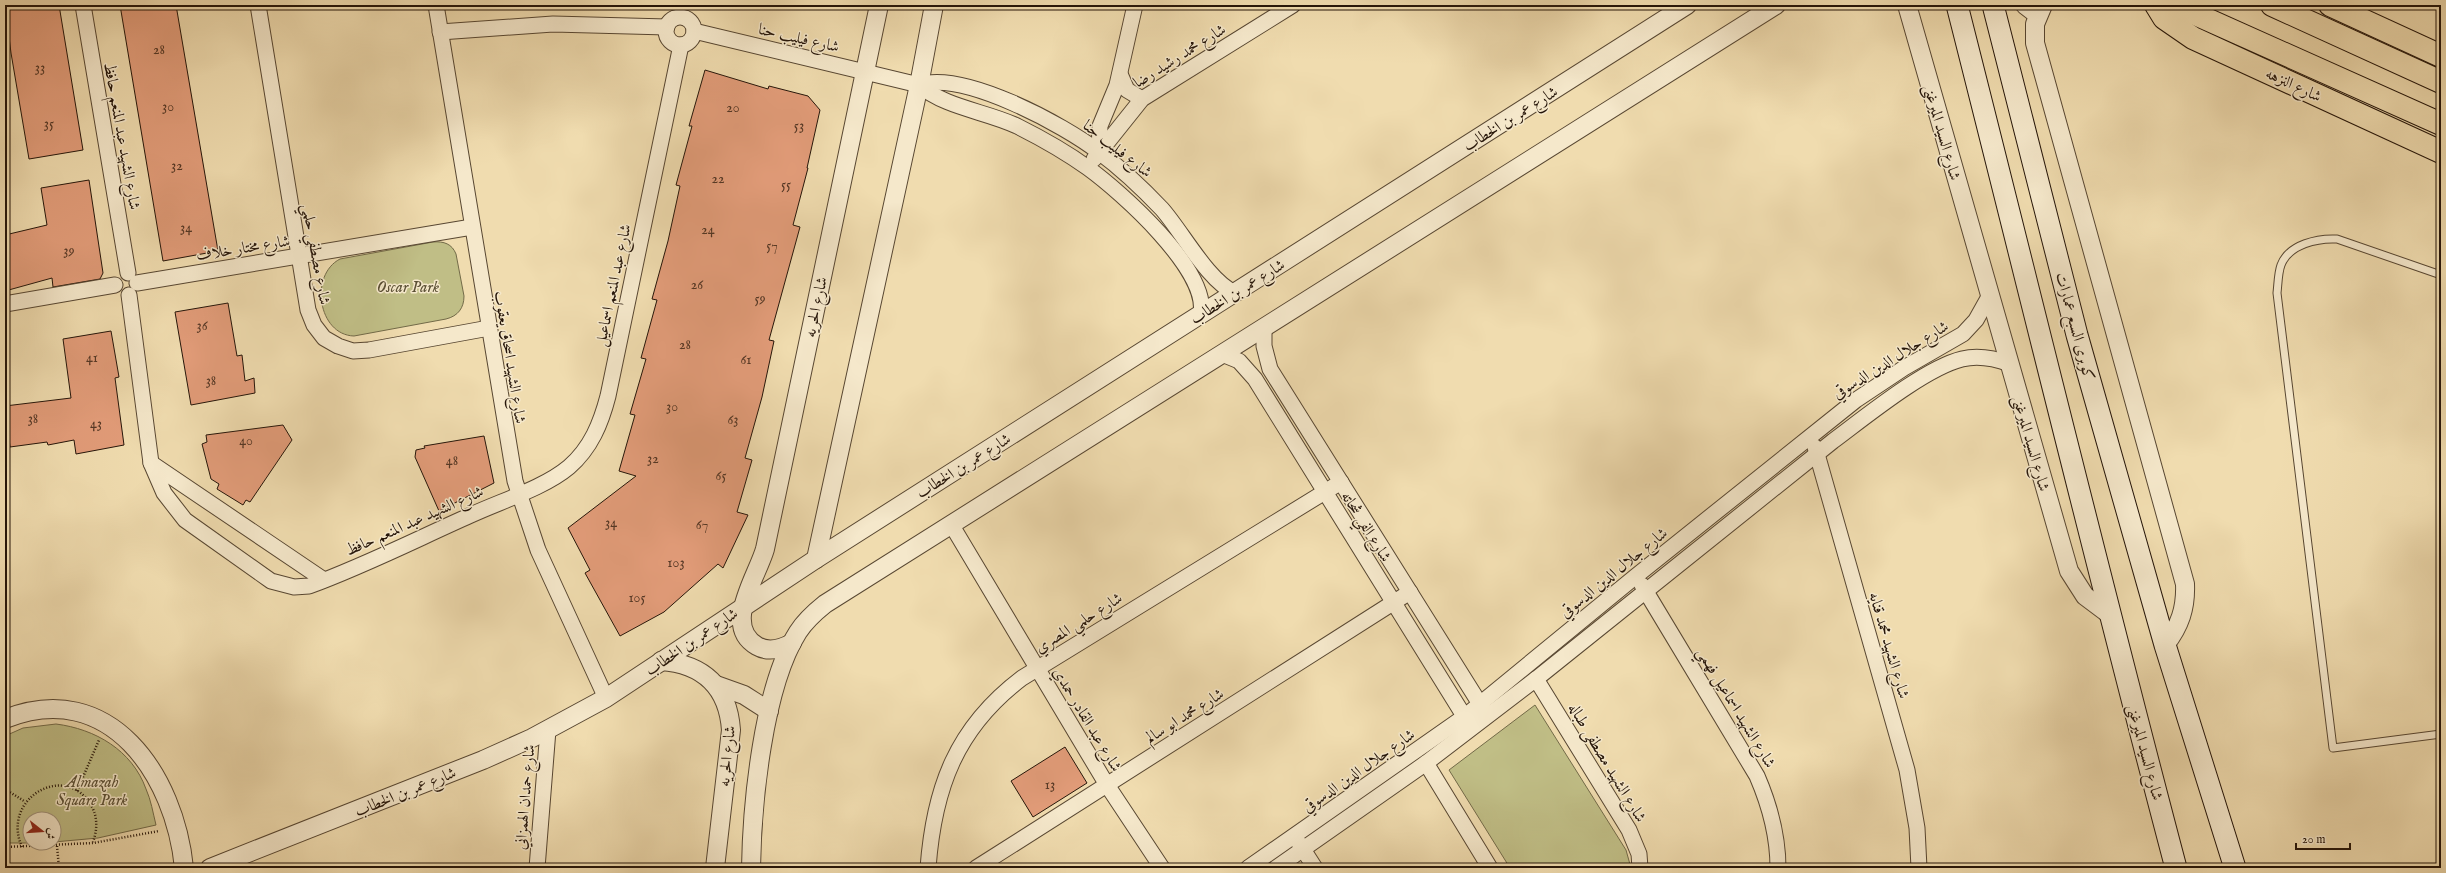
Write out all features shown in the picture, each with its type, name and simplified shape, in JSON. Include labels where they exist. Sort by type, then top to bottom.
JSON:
[{"type":"main road","points":[[1957,5],[2044,344],[2109,614]]},
{"type":"main road","name":"كوبرى السبع عمارات","points":[[1993,5],[2078,336],[2165,645]]},
{"type":"main road","name":"شارع النزهه","points":[[2156,5],[2164,18],[2193,38],[2441,152]]},
{"type":"main road","points":[[2175,5],[2441,124]]},
{"type":"main road","points":[[2272,5],[2441,82]]},
{"type":"main road","points":[[2330,5],[2441,56]]},
{"type":"main road","name":"شارع السيد الميرغنى","points":[[2109,614],[2176,868]]},
{"type":"main road","points":[[2165,645],[2236,868]]},
{"type":"street","name":"شارع الشهيد عبد المنعم حافظ","points":[[83,5],[131,284],[151,463],[164,493],[185,520],[271,581],[294,588],[309,586],[324,580],[518,494]]},
{"type":"street","name":"شارع مصطفي حلمي","points":[[258,5],[299,256],[312,322],[324,338],[342,348],[365,350],[488,328]]},
{"type":"street","name":"شارع الشهيد اسحاق يعقوب","points":[[436,5],[488,328],[510,457],[518,494],[538,550],[606,698]]},
{"type":"street","name":"شارع الحريه","points":[[792,644],[776,650],[767,650],[752,643],[747,638],[741,622],[743,606],[765,549],[879,5]]},
{"type":"street","points":[[816,559],[919,85],[934,5]]},
{"type":"street","points":[[1099,152],[1100,126],[1120,74],[1135,5]]},
{"type":"street","name":"شارع محمد رشيد رضا","points":[[1087,168],[1142,99],[1293,5]]},
{"type":"street","name":"شارع عمر بن الخطاب","points":[[212,868],[483,760],[548,730],[606,698],[816,559],[1687,5]]},
{"type":"street","points":[[751,868],[758,777],[769,711],[792,644],[803,625],[825,604],[1776,5]]},
{"type":"street","points":[[2035,8],[2034,34],[2036,47],[2185,584],[2185,600],[2182,617],[2165,645]]},
{"type":"street","name":"شارع السيد الميرغنى","points":[[1912,10],[1990,295],[2069,571],[2085,596],[2109,614]]},
{"type":"street","points":[[440,32],[553,24],[667,27],[676,18],[686,12],[694,31],[689,42],[681,45],[669,40],[667,27]]},
{"type":"street","name":"شارع فيليب حنا","points":[[694,31],[919,85],[939,98],[984,112],[1021,128],[1087,168],[1134,208],[1173,250],[1198,286],[1202,303],[1200,314]]},
{"type":"street","name":"شارع عبد المنعم اسماعيل","points":[[518,494],[555,476],[569,467],[581,455],[599,427],[608,396],[681,45]]},
{"type":"street","points":[[1120,74],[1127,90],[1142,99]]},
{"type":"street","name":"شارع فيليب حنا","points":[[919,85],[946,82],[1007,101],[1055,124],[1099,152],[1149,196],[1186,238],[1214,279],[1235,293]]},
{"type":"street","name":"شارع مختار خلاف","points":[[131,284],[472,227]]},
{"type":"street","points":[[5,304],[115,285],[118,277],[131,284]]},
{"type":"street","name":"شارع جلال الدين الدسوقي","points":[[1276,868],[1304,850],[1426,763],[1468,723],[1636,576],[1811,435],[1872,388],[1963,334],[1976,320],[1990,295]]},
{"type":"street","name":"شارع الفي شحاته","points":[[1264,328],[1264,346],[1270,369],[1484,710]]},
{"type":"street","name":"شارع الفي شحاته","points":[[1222,354],[1239,361],[1252,374],[1468,723]]},
{"type":"street","name":"شارع جلال الدين الدسوقي","points":[[1484,710],[1536,679],[1880,406],[1946,365],[1962,359],[1978,357],[1994,359],[2010,364]]},
{"type":"street","name":"شارع الشهيد محمد قنايه","points":[[1811,435],[1818,454],[1906,770],[1917,828],[1919,868]]},
{"type":"street","points":[[151,463],[324,580]]},
{"type":"street","name":"شارع حلمي المصري","points":[[928,868],[939,796],[960,745],[974,724],[994,701],[1007,689],[1037,668],[1341,482]]},
{"type":"street","name":"شارع عبد القادر حمدي","points":[[951,524],[1107,785],[1162,868]]},
{"type":"street","name":"شارع الشهيد اسماعيل فهمي","points":[[1636,576],[1757,776],[1768,802],[1775,829],[1778,868]]},
{"type":"street","name":"شارع محمد ابو سالم","points":[[976,868],[1410,592]]},
{"type":"street","name":"شارع الحريه","points":[[661,661],[677,662],[692,667],[716,685],[725,699],[730,714],[731,730],[715,868]]},
{"type":"street","name":"شارع الشهيد مصطفى طباله","points":[[1536,679],[1635,841],[1640,868]]},
{"type":"street","points":[[716,685],[744,695],[769,711]]},
{"type":"street","points":[[5,719],[24,713],[52,710],[80,714],[106,724],[129,740],[148,762],[161,787],[176,828],[184,868]]},
{"type":"street","name":"شارع جلال الدين الدسوقي","points":[[1248,868],[1468,723]]},
{"type":"street","name":"شارع حمدان الهمزاني","points":[[537,868],[548,730]]},
{"type":"street","points":[[1426,763],[1490,868]]},
{"type":"street","points":[[1295,837],[1316,868]]},
{"type":"lane","points":[[2441,275],[2337,239],[2321,238],[2298,246],[2281,264],[2277,293],[2333,748],[2441,734]]},
{"type":"path","points":[[77,791],[106,724]]},
{"type":"path","points":[[5,847],[22,848],[16,825],[24,801],[35,792],[50,786],[66,786],[77,791],[86,798],[94,812],[96,828],[92,843]]},
{"type":"path","points":[[5,789],[24,801]]},
{"type":"path","points":[[62,846],[92,843],[176,828]]},
{"type":"path","points":[[57,851],[59,868]]},
{"type":"green space","name":"Oscar Park","points":[[433,242],[447,244],[456,254],[464,296],[463,304],[457,314],[446,319],[354,336],[342,333],[332,326],[322,303],[321,290],[324,278],[330,267],[340,259]]},
{"type":"green space","points":[[1535,705],[1626,850],[1631,868],[1510,868],[1449,770]]},
{"type":"green space","name":"Almazah Square Park","points":[[56,724],[85,731],[98,736],[122,753],[132,763],[140,775],[148,793],[156,825],[98,838],[62,841],[62,811],[22,811],[22,843],[5,842],[5,736],[23,728]]},
{"type":"building","points":[[5,5],[59,5],[83,150],[29,159],[11,53]]},
{"type":"building","points":[[120,5],[176,5],[218,251],[163,261]]},
{"type":"building","points":[[705,70],[768,89],[769,86],[808,96],[820,110],[808,168],[793,225],[800,227],[769,340],[774,341],[762,397],[745,458],[752,460],[737,512],[748,515],[723,568],[718,564],[664,612],[620,636],[585,573],[590,570],[568,528],[636,476],[619,471],[635,415],[630,414],[646,359],[641,358],[657,300],[652,299],[668,241],[680,186],[676,185],[692,126],[689,126]]},
{"type":"building","points":[[89,180],[103,273],[100,279],[53,287],[52,278],[5,291],[5,235],[47,225],[41,188]]},
{"type":"building","points":[[228,303],[237,356],[242,355],[245,381],[254,378],[255,393],[191,405],[175,312]]},
{"type":"building","points":[[111,331],[119,377],[115,378],[124,445],[76,454],[74,440],[48,445],[47,442],[10,447],[5,406],[71,398],[63,339]]},
{"type":"building","points":[[283,425],[292,440],[250,502],[246,500],[243,505],[217,489],[219,484],[211,479],[202,444],[207,442],[206,435]]},
{"type":"building","points":[[484,436],[494,483],[439,511],[415,457],[416,450],[425,448],[424,446]]},
{"type":"building","points":[[1065,747],[1087,783],[1033,817],[1011,781]]}]
